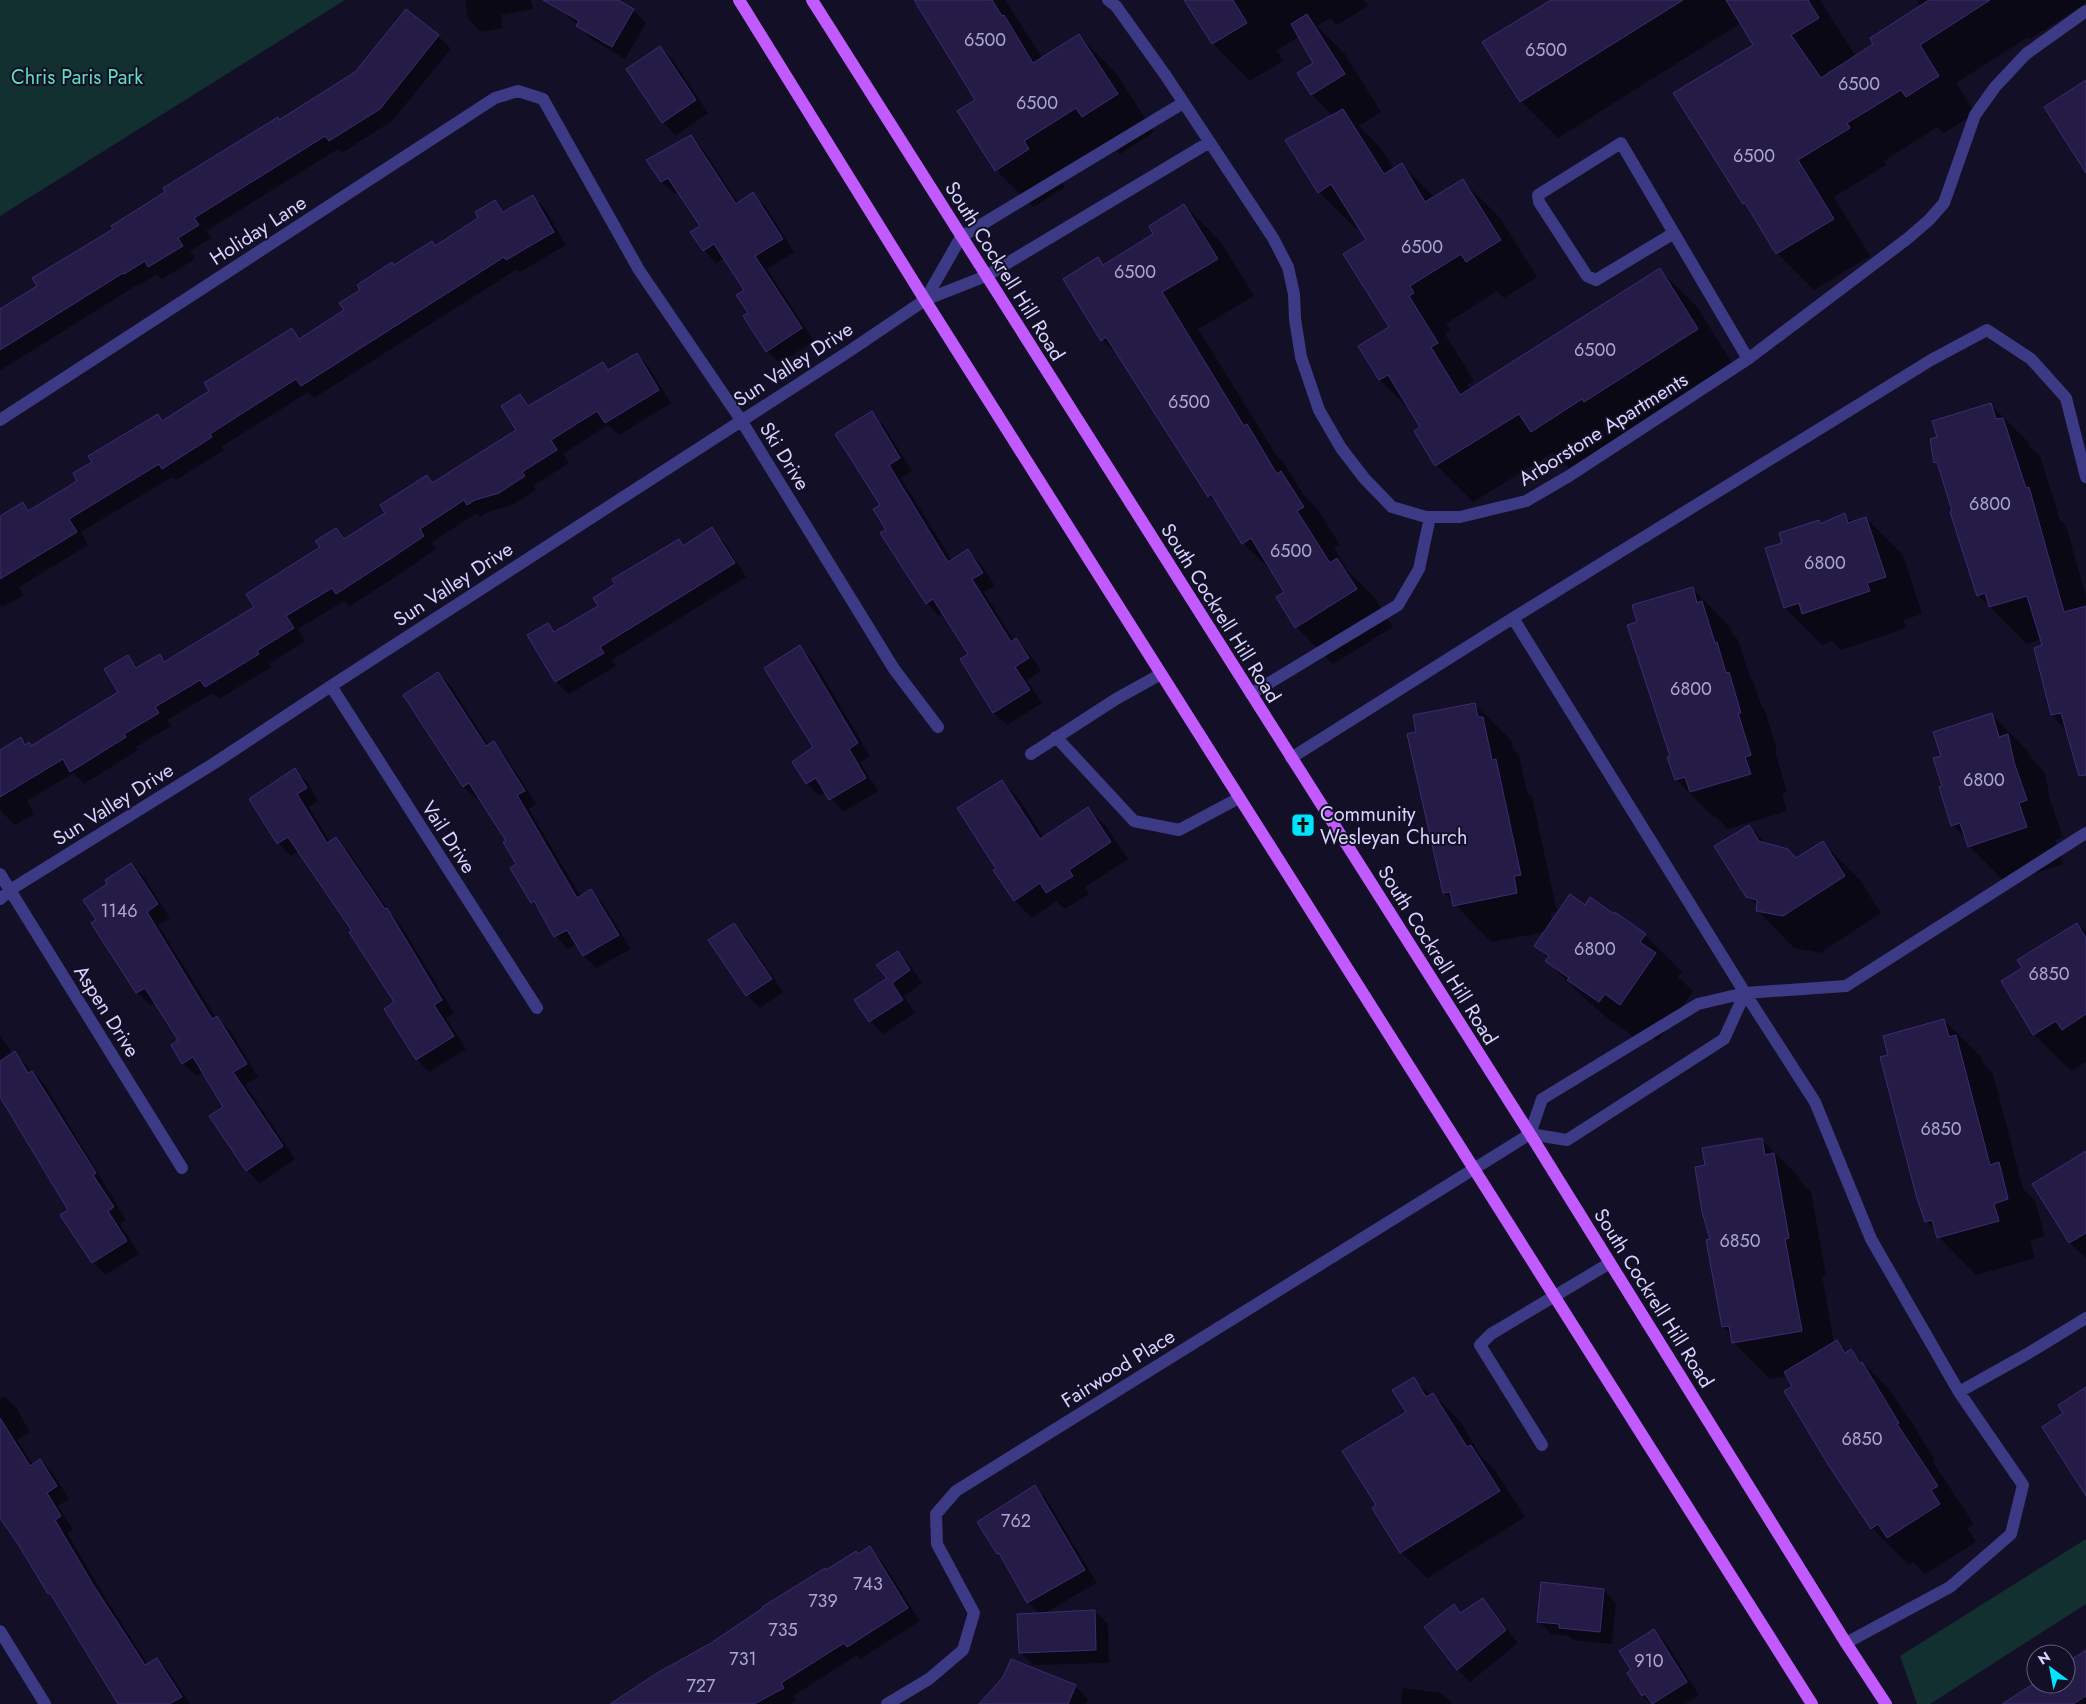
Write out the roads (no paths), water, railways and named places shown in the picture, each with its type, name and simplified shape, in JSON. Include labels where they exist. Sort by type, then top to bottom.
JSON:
[{"type":"main road","points":[[739,0],[925,300],[1812,1704]]},
{"type":"main road","name":"South Cockrell Hill Road","points":[[812,0],[1530,1134],[1846,1643],[1886,1704]]},
{"type":"street","points":[[925,300],[961,237],[1183,103],[1116,6],[1108,0]]},
{"type":"street","name":"Arborstone Apartments","points":[[1183,103],[1273,238],[1288,267],[1294,294],[1295,319],[1301,357],[1319,410],[1341,448],[1364,478],[1392,507],[1430,517],[1460,517],[1526,500],[1569,476],[1748,359],[1929,220],[1944,203],[1975,115],[1995,88],[2026,54],[2086,11]]},
{"type":"street","name":"Holiday Lane","points":[[0,420],[495,98],[518,91],[543,99]]},
{"type":"street","name":"Ski Drive","points":[[543,99],[639,270],[741,420],[894,669],[938,728]]},
{"type":"street","points":[[925,300],[986,276],[1208,142]]},
{"type":"street","points":[[1674,233],[1596,280],[1587,276],[1539,202],[1538,195],[1621,143],[1674,233],[1748,359]]},
{"type":"street","name":"Sun Valley Drive","points":[[5,895],[213,764],[848,352],[925,300]]},
{"type":"street","points":[[1291,758],[1513,618],[1931,360],[1986,330],[2032,359],[2066,398],[2086,477]]},
{"type":"street","points":[[1250,694],[1398,605],[1419,569],[1430,517]]},
{"type":"street","points":[[1513,618],[1745,993],[1816,1102],[1871,1240],[1959,1392],[2022,1485],[2011,1534],[1950,1587],[1846,1643]]},
{"type":"street","points":[[1031,754],[1116,699],[1161,674]]},
{"type":"street","name":"Vail Drive","points":[[331,686],[537,1008]]},
{"type":"street","points":[[1056,737],[1134,821],[1179,830],[1240,798]]},
{"type":"street","points":[[1745,993],[1724,1039],[1686,1064],[1567,1140],[1530,1134],[1542,1099],[1698,1004],[1745,993],[1846,986],[2086,833]]},
{"type":"street","name":"Aspen Drive","points":[[0,874],[5,895],[182,1168]]},
{"type":"street","name":"Fairwood Place","points":[[887,1704],[929,1679],[963,1650],[974,1613],[937,1544],[936,1514],[956,1492],[1530,1134]]},
{"type":"street","points":[[1542,1445],[1480,1345],[1491,1334],[1610,1263]]},
{"type":"street","points":[[1959,1392],[2086,1318]]},
{"type":"street","points":[[0,1631],[45,1704]]},
{"type":"place","name":"Community Wesleyan Church","points":[[1303,825]]},
{"type":"park label","name":"Chris Paris Park","points":[[77,77]]}]
